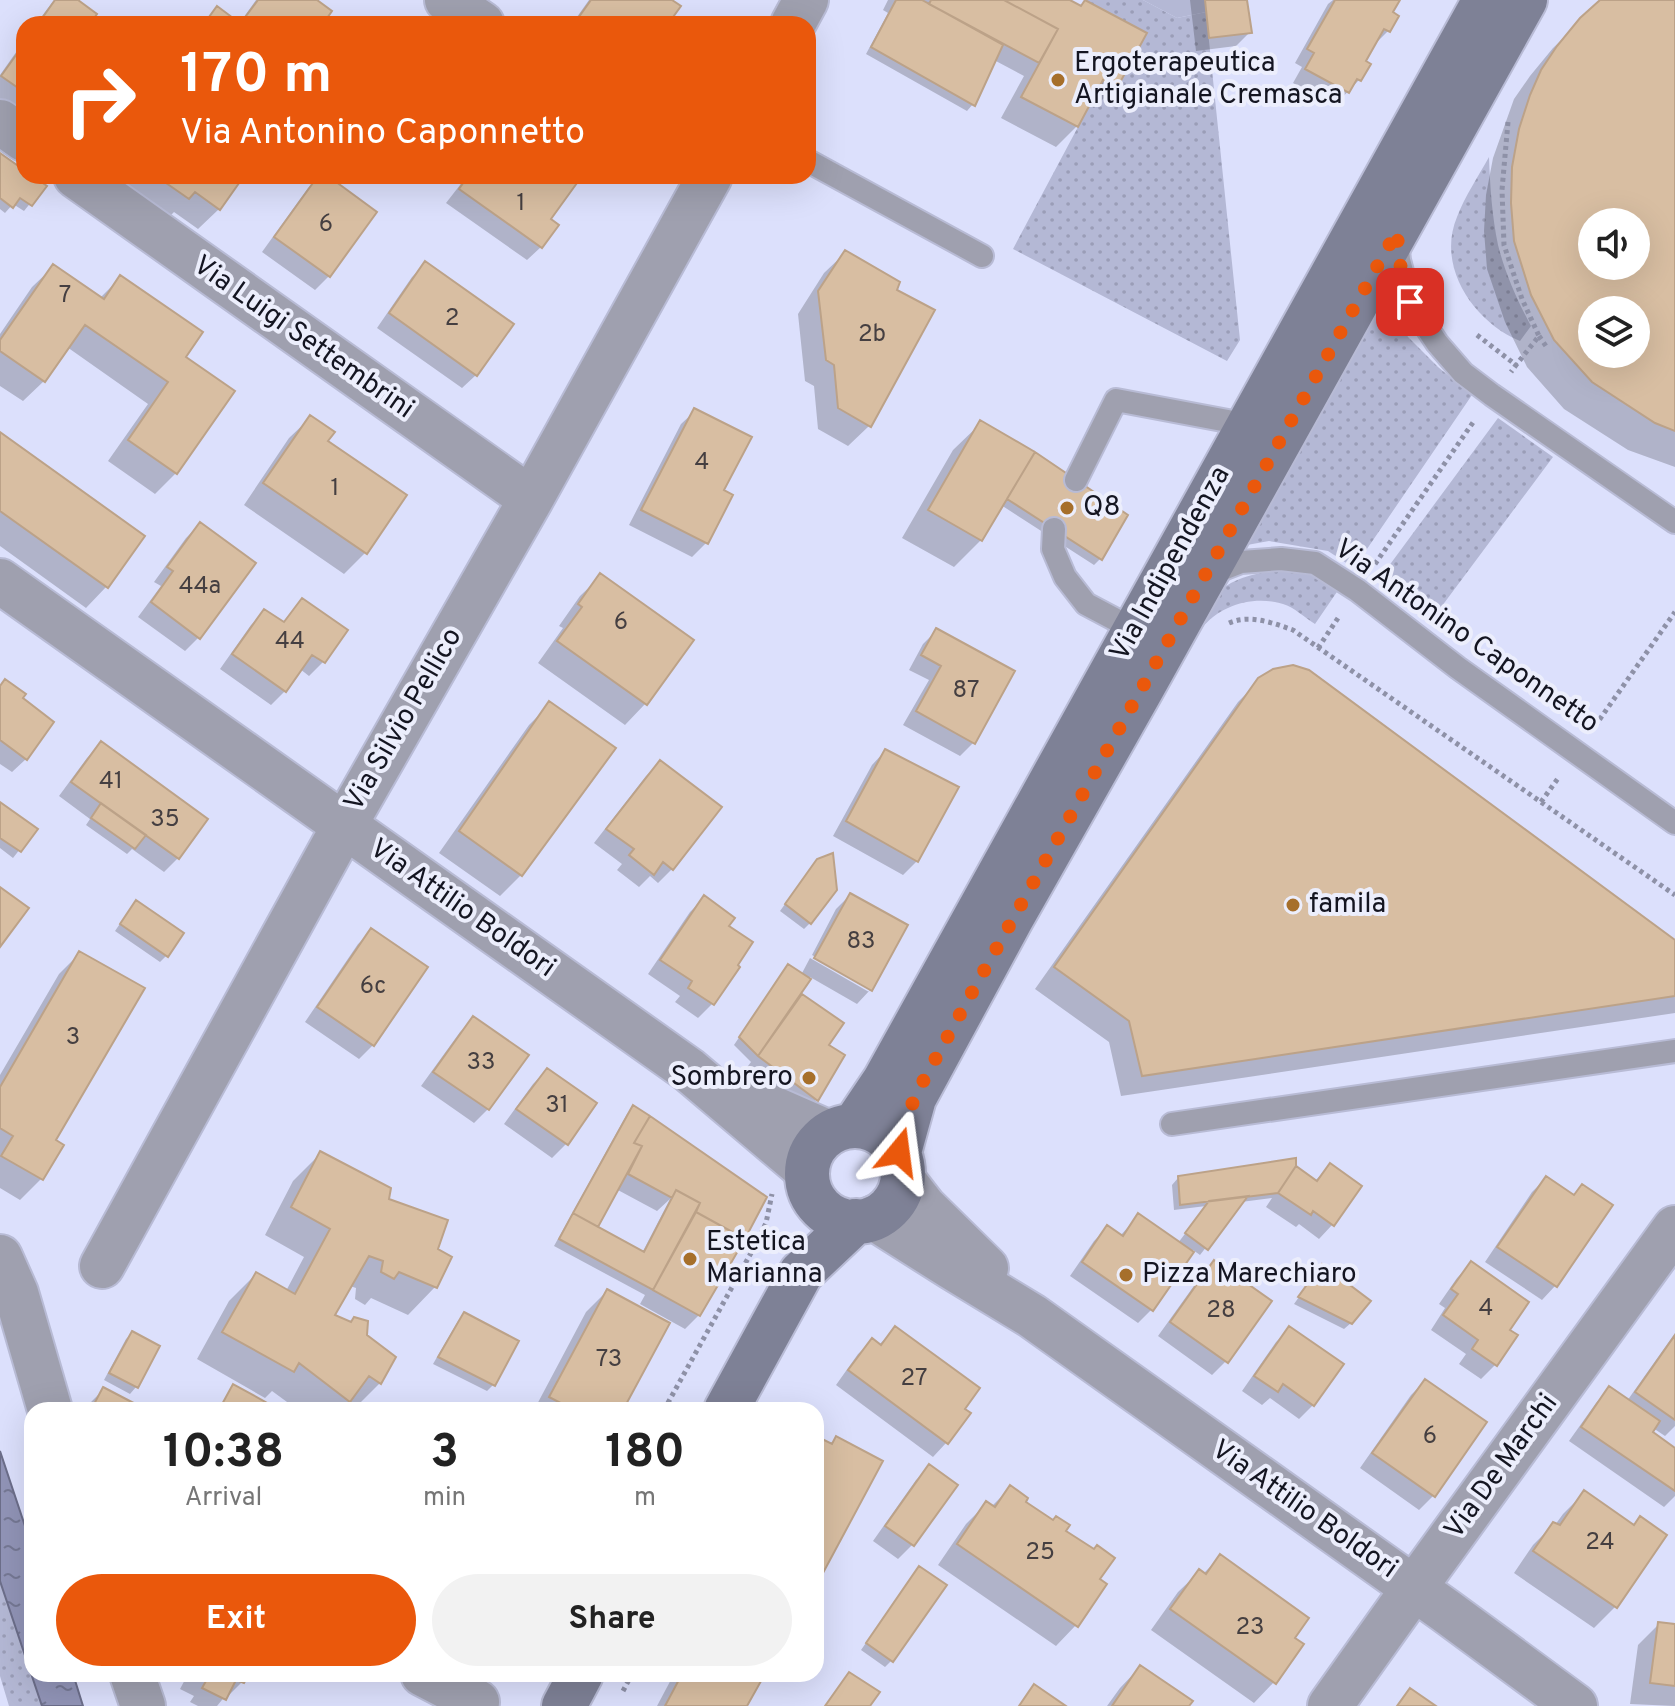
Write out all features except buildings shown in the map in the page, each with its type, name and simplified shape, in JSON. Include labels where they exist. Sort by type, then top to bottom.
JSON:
[{"type":"street","points":[[447,0],[470,16]]},
{"type":"street","name":"Via Indipendenza","points":[[841,1130],[885,1080],[1153,633],[1249,425],[1485,0]]},
{"type":"street","name":"Via Indipendenza","points":[[901,1166],[914,1098],[1141,690],[1153,633],[1205,576],[1525,0]]},
{"type":"street","name":"Via Luigi Settembrini","points":[[87,184],[531,499]]},
{"type":"street","name":"Via Silvio Pellico","points":[[102,1266],[344,826],[531,499],[702,184]]},
{"type":"street","name":"Via Attilio Boldori","points":[[0,581],[689,1070],[796,1183]]},
{"type":"street","name":"Via Attilio Boldori","points":[[689,1070],[841,1130]]},
{"type":"street","points":[[730,1402],[801,1273],[865,1219],[890,1207],[899,1196],[901,1166],[891,1140],[879,1132],[867,1127],[841,1130],[818,1143],[810,1155],[796,1183],[801,1273]]},
{"type":"street","name":"Via Attilio Boldori","points":[[901,1166],[924,1207],[1032,1316]]},
{"type":"street","points":[[796,1183],[829,1215],[843,1220],[865,1219]]},
{"type":"street","name":"Via Attilio Boldori","points":[[865,1219],[1032,1316],[1575,1706]]},
{"type":"street","name":"Via De Marchi","points":[[1330,1706],[1675,1228]]},
{"type":"street","points":[[0,1257],[16,1293],[48,1402]]},
{"type":"street","points":[[135,1682],[143,1706]]},
{"type":"street","points":[[438,1682],[477,1702]]},
{"type":"street","points":[[564,1706],[577,1682]]},
{"type":"lane","points":[[816,165],[982,256]]},
{"type":"lane","points":[[1397,231],[1399,260],[1410,302],[1437,343],[1463,373],[1675,522]]},
{"type":"lane","points":[[1076,480],[1116,400],[1249,425]]},
{"type":"lane","points":[[1054,529],[1053,549],[1065,577],[1086,604],[1153,633]]},
{"type":"lane","name":"Via Antonino Caponnetto","points":[[1205,576],[1241,562],[1281,559],[1315,563],[1357,590],[1458,668],[1675,823]]},
{"type":"lane","points":[[1172,1124],[1675,1051]]},
{"type":"path","points":[[1509,112],[1502,190],[1504,245],[1522,299],[1548,349]]},
{"type":"path","points":[[1474,333],[1516,365]]},
{"type":"path","points":[[1318,648],[1492,395],[1539,336]]},
{"type":"path","points":[[1541,802],[1675,612]]},
{"type":"path","points":[[1227,624],[1239,619],[1269,621],[1293,630],[1675,895]]},
{"type":"path","points":[[668,1402],[766,1223],[772,1194],[796,1183]]},
{"type":"shaded area","points":[[1085,0],[1143,0],[1177,18],[1206,12],[1240,340],[1227,361],[1013,249],[1103,80],[1117,88],[1146,33]]},
{"type":"shaded area","points":[[1143,0],[1205,0],[1206,12],[1177,18]]},
{"type":"shaded area","points":[[1489,157],[1498,245],[1512,286],[1531,326],[1520,341],[1488,321],[1474,307],[1463,291],[1452,255],[1452,236],[1457,217]]},
{"type":"shaded area","points":[[1382,277],[1408,337],[1472,395],[1354,568],[1328,551],[1269,541],[1236,547]]},
{"type":"shaded area","points":[[1498,418],[1553,457],[1433,618],[1380,578]]},
{"type":"shaded area","points":[[1300,569],[1341,586],[1315,624],[1287,605],[1261,601],[1228,608],[1202,628],[1197,628],[1209,602],[1230,584],[1264,573]]},
{"type":"shaded area","points":[[0,1581],[24,1652],[24,1682],[34,1682],[42,1706],[9,1706],[0,1676]]},
{"type":"water","points":[[0,1451],[24,1523],[24,1652],[0,1581]]},
{"type":"water","points":[[34,1682],[76,1682],[83,1706],[42,1706]]},
{"type":"place","name":"Ergoterapeutica Artigianale Cremasca","points":[[1058,80]]},
{"type":"place","name":"Q8","points":[[1067,508]]},
{"type":"place","name":"famila","points":[[1293,905]]},
{"type":"place","name":"Sombrero","points":[[809,1078]]},
{"type":"place","name":"Estetica Marianna","points":[[690,1259]]},
{"type":"place","name":"Pizza Marechiaro","points":[[1126,1275]]},
{"type":"route","points":[[899,1152],[914,1098],[1397,231],[1399,260],[1410,302]]}]
